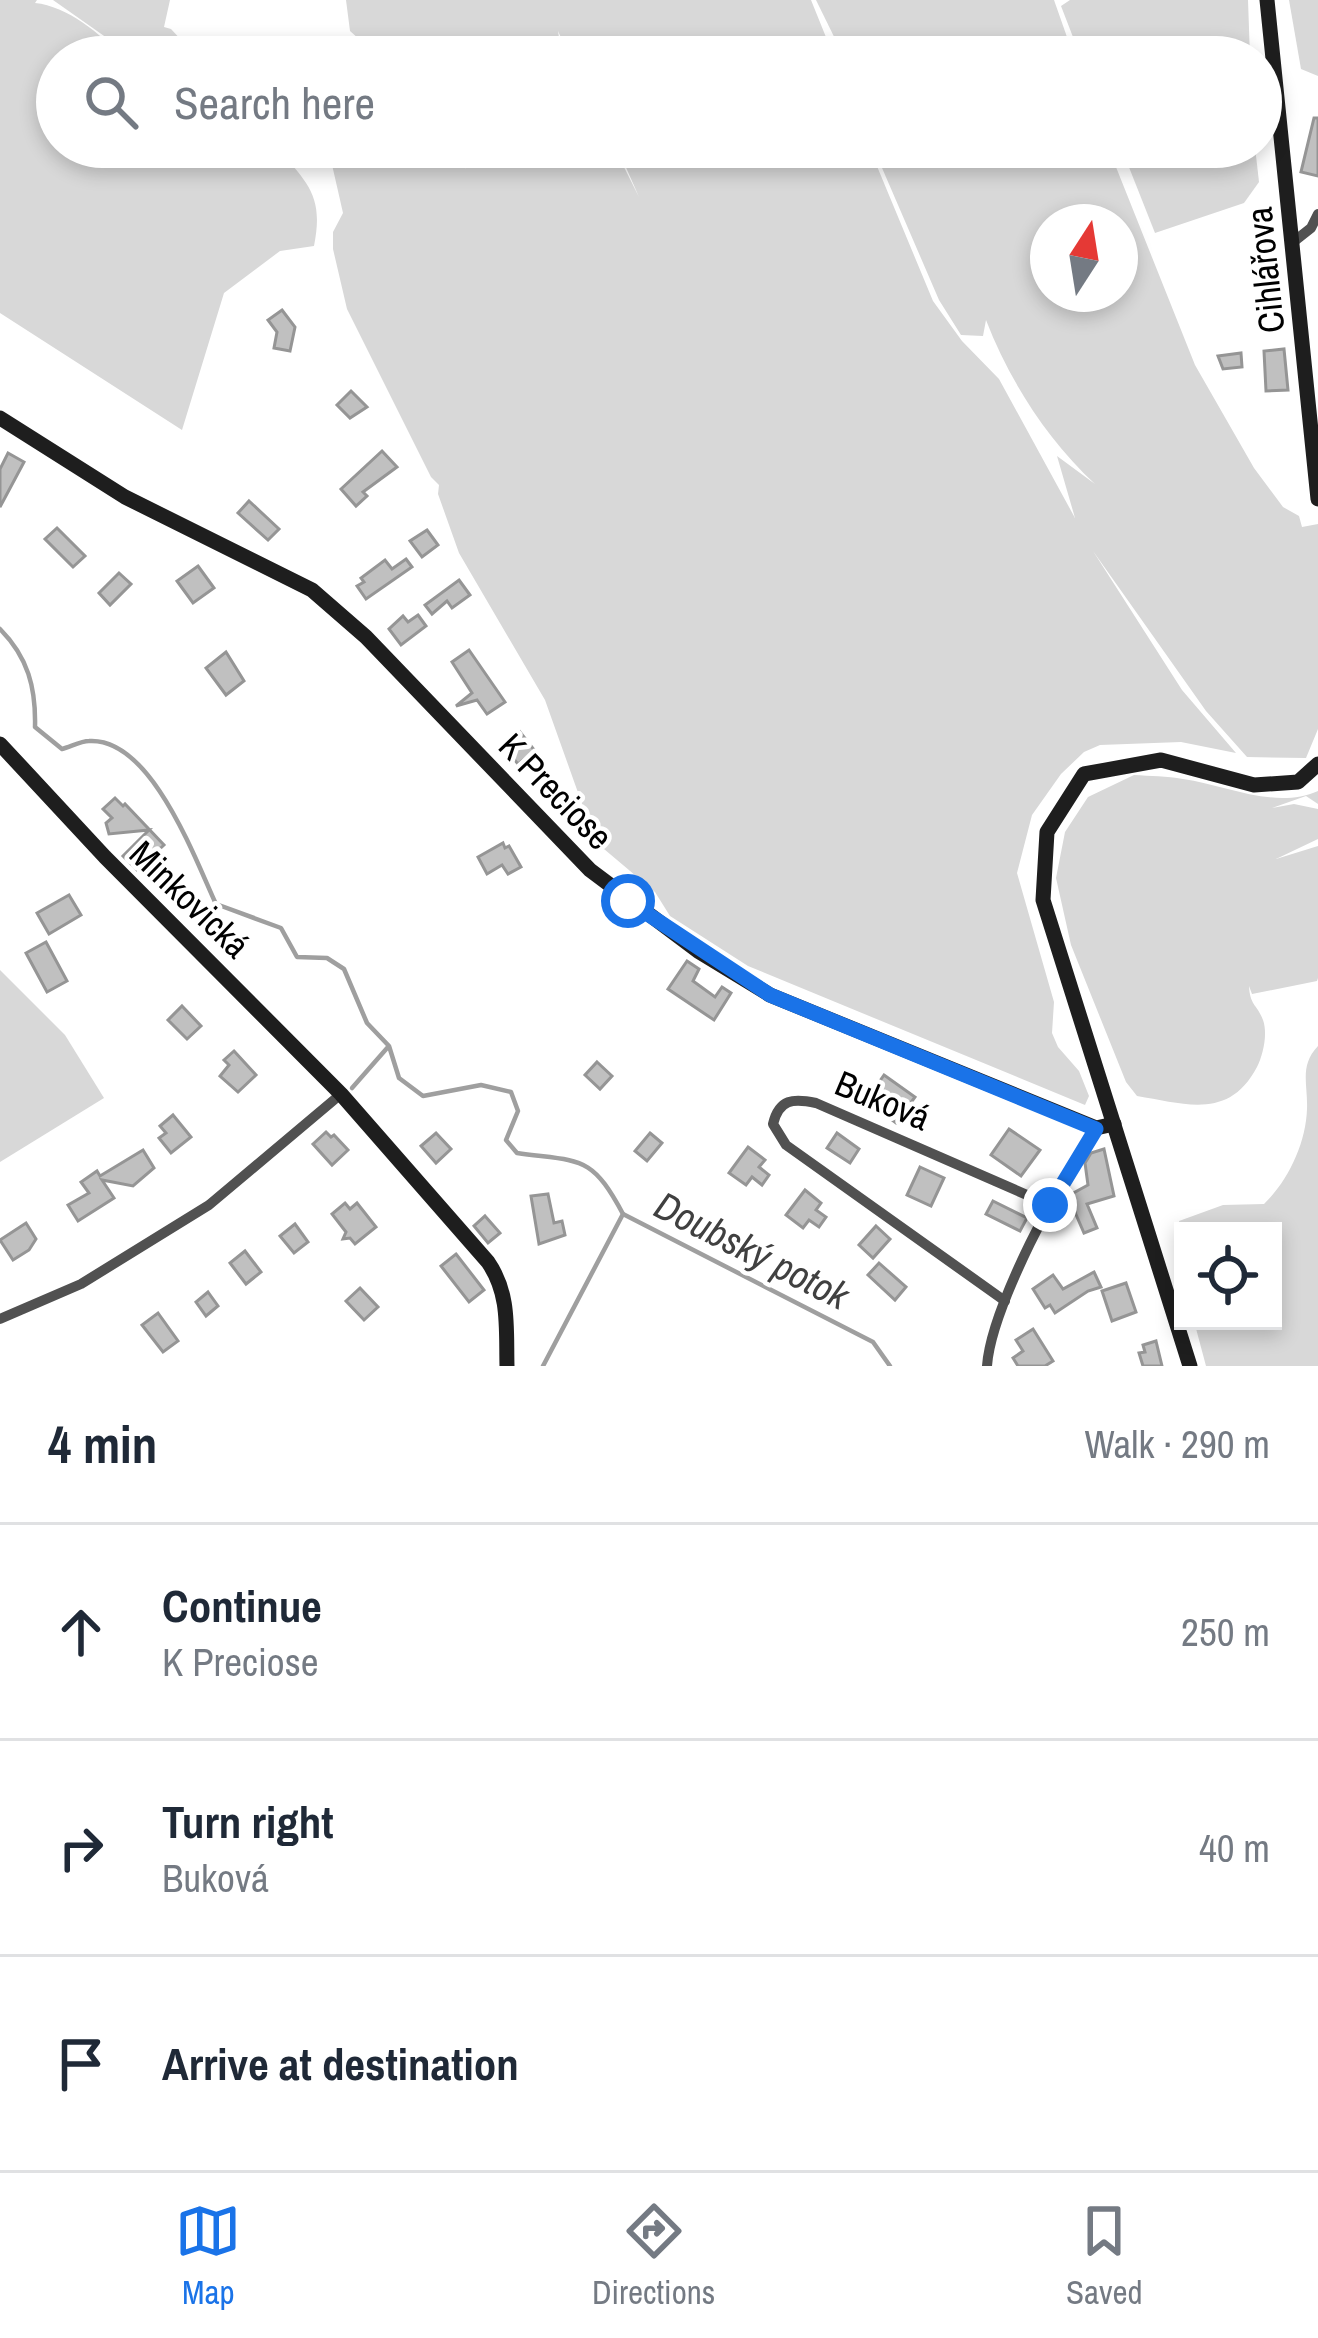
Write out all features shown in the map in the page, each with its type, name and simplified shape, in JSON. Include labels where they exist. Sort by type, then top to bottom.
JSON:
[{"type":"street","name":"Cihlářova","points":[[1267,0],[1271,36]]},
{"type":"street","name":"Cihlářova","points":[[1282,146],[1318,499]]},
{"type":"street","points":[[1292,243],[1311,228],[1318,214]]},
{"type":"street","name":"K Preciose","points":[[0,418],[125,497],[312,590],[366,638],[590,870],[698,951],[770,995],[1096,1129]]},
{"type":"street","name":"Minkovická","points":[[0,744],[105,857],[341,1094],[496,1274],[506,1306],[507,1366]]},
{"type":"street","points":[[1190,1366],[1043,900],[1047,832],[1084,774],[1162,760],[1254,785],[1298,782],[1318,764]]},
{"type":"street","points":[[0,1319],[82,1284],[209,1204],[341,1094]]},
{"type":"street","name":"Buková","points":[[1005,1301],[786,1145],[773,1124],[776,1111],[783,1102],[816,1103],[1050,1205]]},
{"type":"street","points":[[987,1366],[1005,1301],[1050,1205],[1096,1129],[1114,1124]]},
{"type":"shaded area","points":[[0,0],[37,0],[35,3],[71,15],[99,36],[36,36],[36,168],[294,168],[311,191],[317,214],[314,246],[280,251],[224,293],[182,430],[0,313]]},
{"type":"shaded area","points":[[53,0],[170,0],[164,27],[178,36],[104,36]]},
{"type":"shaded area","points":[[346,0],[811,0],[826,36],[560,36],[558,31],[559,36],[356,36],[350,31]]},
{"type":"shaded area","points":[[816,0],[1054,0],[1067,36],[834,36]]},
{"type":"shaded area","points":[[1070,0],[1248,0],[1249,36],[1073,36],[1061,6]]},
{"type":"shaded area","points":[[1289,0],[1318,0],[1318,76],[1301,69]]},
{"type":"shaded area","points":[[333,168],[624,168],[639,197],[626,168],[878,168],[933,301],[962,341],[999,379],[1075,518],[1057,456],[1095,484],[1032,408],[986,320],[983,336],[961,335],[939,300],[882,168],[1116,168],[1131,204],[1030,204],[1030,312],[1138,312],[1138,222],[1195,365],[1254,468],[1283,507],[1299,516],[1302,527],[1318,524],[1318,729],[1306,758],[1247,757],[1206,711],[1093,551],[1182,690],[1236,753],[1181,742],[1100,745],[1084,752],[1061,774],[1032,815],[1017,873],[1054,1002],[1052,1033],[1079,1071],[1089,1096],[1085,1105],[748,966],[670,916],[655,892],[604,849],[591,829],[545,700],[459,553],[439,485],[347,309],[333,232],[343,213]]},
{"type":"shaded area","points":[[1129,168],[1257,168],[1259,182],[1244,203],[1155,233]]},
{"type":"shaded area","points":[[1134,775],[1183,779],[1268,797],[1318,791],[1318,804],[1306,796],[1272,808],[1294,804],[1318,809],[1318,839],[1276,859],[1318,846],[1318,978],[1252,994],[1249,986],[1251,998],[1264,1026],[1263,1051],[1246,1084],[1220,1102],[1189,1104],[1137,1096],[1126,1082],[1071,945],[1056,878],[1065,832],[1088,797]]},
{"type":"shaded area","points":[[0,970],[65,1035],[104,1098],[0,1162]]},
{"type":"shaded area","points":[[1318,1046],[1318,1366],[1206,1366],[1196,1330],[1282,1330],[1282,1222],[1179,1221],[1223,1205],[1264,1204],[1273,1195],[1299,1148],[1306,1122],[1306,1068]]},
{"type":"building","points":[[1314,118],[1318,118],[1318,176],[1301,172]]},
{"type":"building","points":[[282,310],[295,327],[290,351],[274,348],[277,332],[268,320]]},
{"type":"building","points":[[1284,349],[1288,390],[1266,391],[1264,351]]},
{"type":"building","points":[[1241,353],[1242,367],[1223,369],[1218,356]]},
{"type":"building","points":[[351,391],[367,407],[350,418],[337,405]]},
{"type":"building","points":[[382,451],[397,467],[363,492],[367,496],[356,506],[341,489]]},
{"type":"building","points":[[8,453],[24,462],[0,507],[0,469]]},
{"type":"building","points":[[249,501],[279,529],[268,540],[238,513]]},
{"type":"building","points":[[57,528],[85,556],[73,567],[45,539]]},
{"type":"building","points":[[427,530],[438,545],[422,557],[410,541]]},
{"type":"building","points":[[406,559],[412,567],[366,599],[357,586],[364,582],[361,578],[385,560],[392,569]]},
{"type":"building","points":[[198,566],[214,588],[193,603],[177,581]]},
{"type":"building","points":[[119,573],[131,584],[110,605],[99,593]]},
{"type":"building","points":[[459,580],[470,595],[452,608],[447,601],[432,614],[425,605]]},
{"type":"building","points":[[418,615],[426,626],[401,645],[389,629],[403,616],[408,622]]},
{"type":"building","points":[[469,650],[505,702],[487,714],[477,700],[456,706],[472,693],[452,662]]},
{"type":"building","points":[[226,652],[244,681],[226,695],[206,668]]},
{"type":"building","points":[[520,732],[535,751],[518,764],[503,746]]},
{"type":"building","points":[[115,798],[125,804],[164,845],[137,870],[123,856],[149,830],[109,834],[106,823],[112,818],[103,809]]},
{"type":"building","points":[[503,843],[521,867],[508,874],[502,865],[487,874],[478,857]]},
{"type":"building","points":[[69,895],[81,915],[49,934],[37,913]]},
{"type":"building","points":[[46,942],[67,981],[47,992],[26,953]]},
{"type":"building","points":[[687,961],[699,969],[693,981],[715,997],[722,987],[731,993],[714,1020],[668,989]]},
{"type":"building","points":[[182,1006],[201,1026],[187,1039],[168,1020]]},
{"type":"building","points":[[234,1051],[256,1075],[238,1092],[220,1076],[229,1065],[224,1060]]},
{"type":"building","points":[[597,1062],[612,1076],[600,1089],[585,1075]]},
{"type":"building","points":[[884,1075],[915,1097],[896,1123],[866,1101]]},
{"type":"building","points":[[173,1115],[191,1137],[171,1153],[159,1138],[166,1133],[160,1126]]},
{"type":"building","points":[[1009,1129],[1040,1150],[1021,1176],[991,1155]]},
{"type":"building","points":[[326,1132],[348,1150],[332,1165],[313,1144]]},
{"type":"building","points":[[436,1133],[451,1149],[436,1163],[421,1146]]},
{"type":"building","points":[[650,1133],[662,1143],[647,1161],[635,1151]]},
{"type":"building","points":[[837,1133],[859,1149],[850,1163],[827,1148]]},
{"type":"building","points":[[748,1147],[765,1160],[759,1167],[769,1175],[762,1185],[752,1177],[746,1185],[729,1173]]},
{"type":"building","points":[[1104,1149],[1114,1196],[1087,1204],[1097,1228],[1084,1233],[1068,1196],[1088,1185],[1085,1163],[1091,1153]]},
{"type":"building","points":[[143,1150],[154,1168],[133,1186],[102,1180],[114,1198],[78,1221],[68,1205],[89,1193],[81,1182]]},
{"type":"building","points":[[920,1167],[944,1178],[931,1206],[907,1195]]},
{"type":"building","points":[[805,1190],[821,1203],[816,1210],[826,1217],[819,1227],[809,1220],[803,1228],[786,1215]]},
{"type":"building","points":[[548,1194],[554,1223],[562,1221],[565,1235],[539,1244],[531,1196]]},
{"type":"building","points":[[993,1201],[1027,1218],[1020,1231],[986,1214]]},
{"type":"building","points":[[345,1203],[350,1209],[357,1203],[376,1227],[355,1244],[350,1238],[343,1239],[346,1232],[332,1214]]},
{"type":"building","points":[[485,1216],[500,1233],[488,1243],[474,1226]]},
{"type":"building","points":[[26,1223],[36,1239],[13,1260],[0,1240]]},
{"type":"building","points":[[295,1224],[308,1242],[294,1253],[280,1236]]},
{"type":"building","points":[[876,1226],[890,1239],[873,1258],[859,1245]]},
{"type":"building","points":[[245,1251],[261,1272],[246,1284],[230,1263]]},
{"type":"building","points":[[456,1254],[484,1290],[469,1302],[441,1266]]},
{"type":"building","points":[[879,1263],[906,1287],[895,1300],[868,1275]]},
{"type":"building","points":[[1094,1272],[1101,1287],[1055,1313],[1050,1305],[1045,1308],[1033,1289],[1053,1275],[1063,1289]]},
{"type":"building","points":[[1126,1283],[1136,1312],[1112,1321],[1102,1291]]},
{"type":"building","points":[[360,1288],[378,1307],[364,1320],[346,1301]]},
{"type":"building","points":[[208,1292],[218,1306],[206,1316],[196,1302]]},
{"type":"building","points":[[158,1313],[178,1341],[163,1352],[142,1325]]},
{"type":"building","points":[[1033,1329],[1053,1361],[1045,1366],[1018,1366],[1013,1358],[1023,1351],[1016,1340]]},
{"type":"building","points":[[1156,1341],[1162,1366],[1143,1366],[1139,1353],[1145,1352],[1143,1345]]},
{"type":"waterway","name":"Doubský potok","points":[[0,629],[28,674],[35,727],[62,749],[89,741],[111,745],[132,758],[168,804],[216,904],[281,928],[297,957],[327,958],[344,969],[367,1023],[389,1046],[399,1078],[423,1096],[481,1085],[511,1092],[518,1111],[506,1140],[517,1153],[582,1164],[602,1180],[623,1214],[873,1342],[890,1366]]},
{"type":"waterway","points":[[352,1088],[388,1047]]},
{"type":"waterway","points":[[543,1366],[623,1214]]},
{"type":"route","points":[[628,901],[770,995],[1096,1129],[1050,1205]]}]
